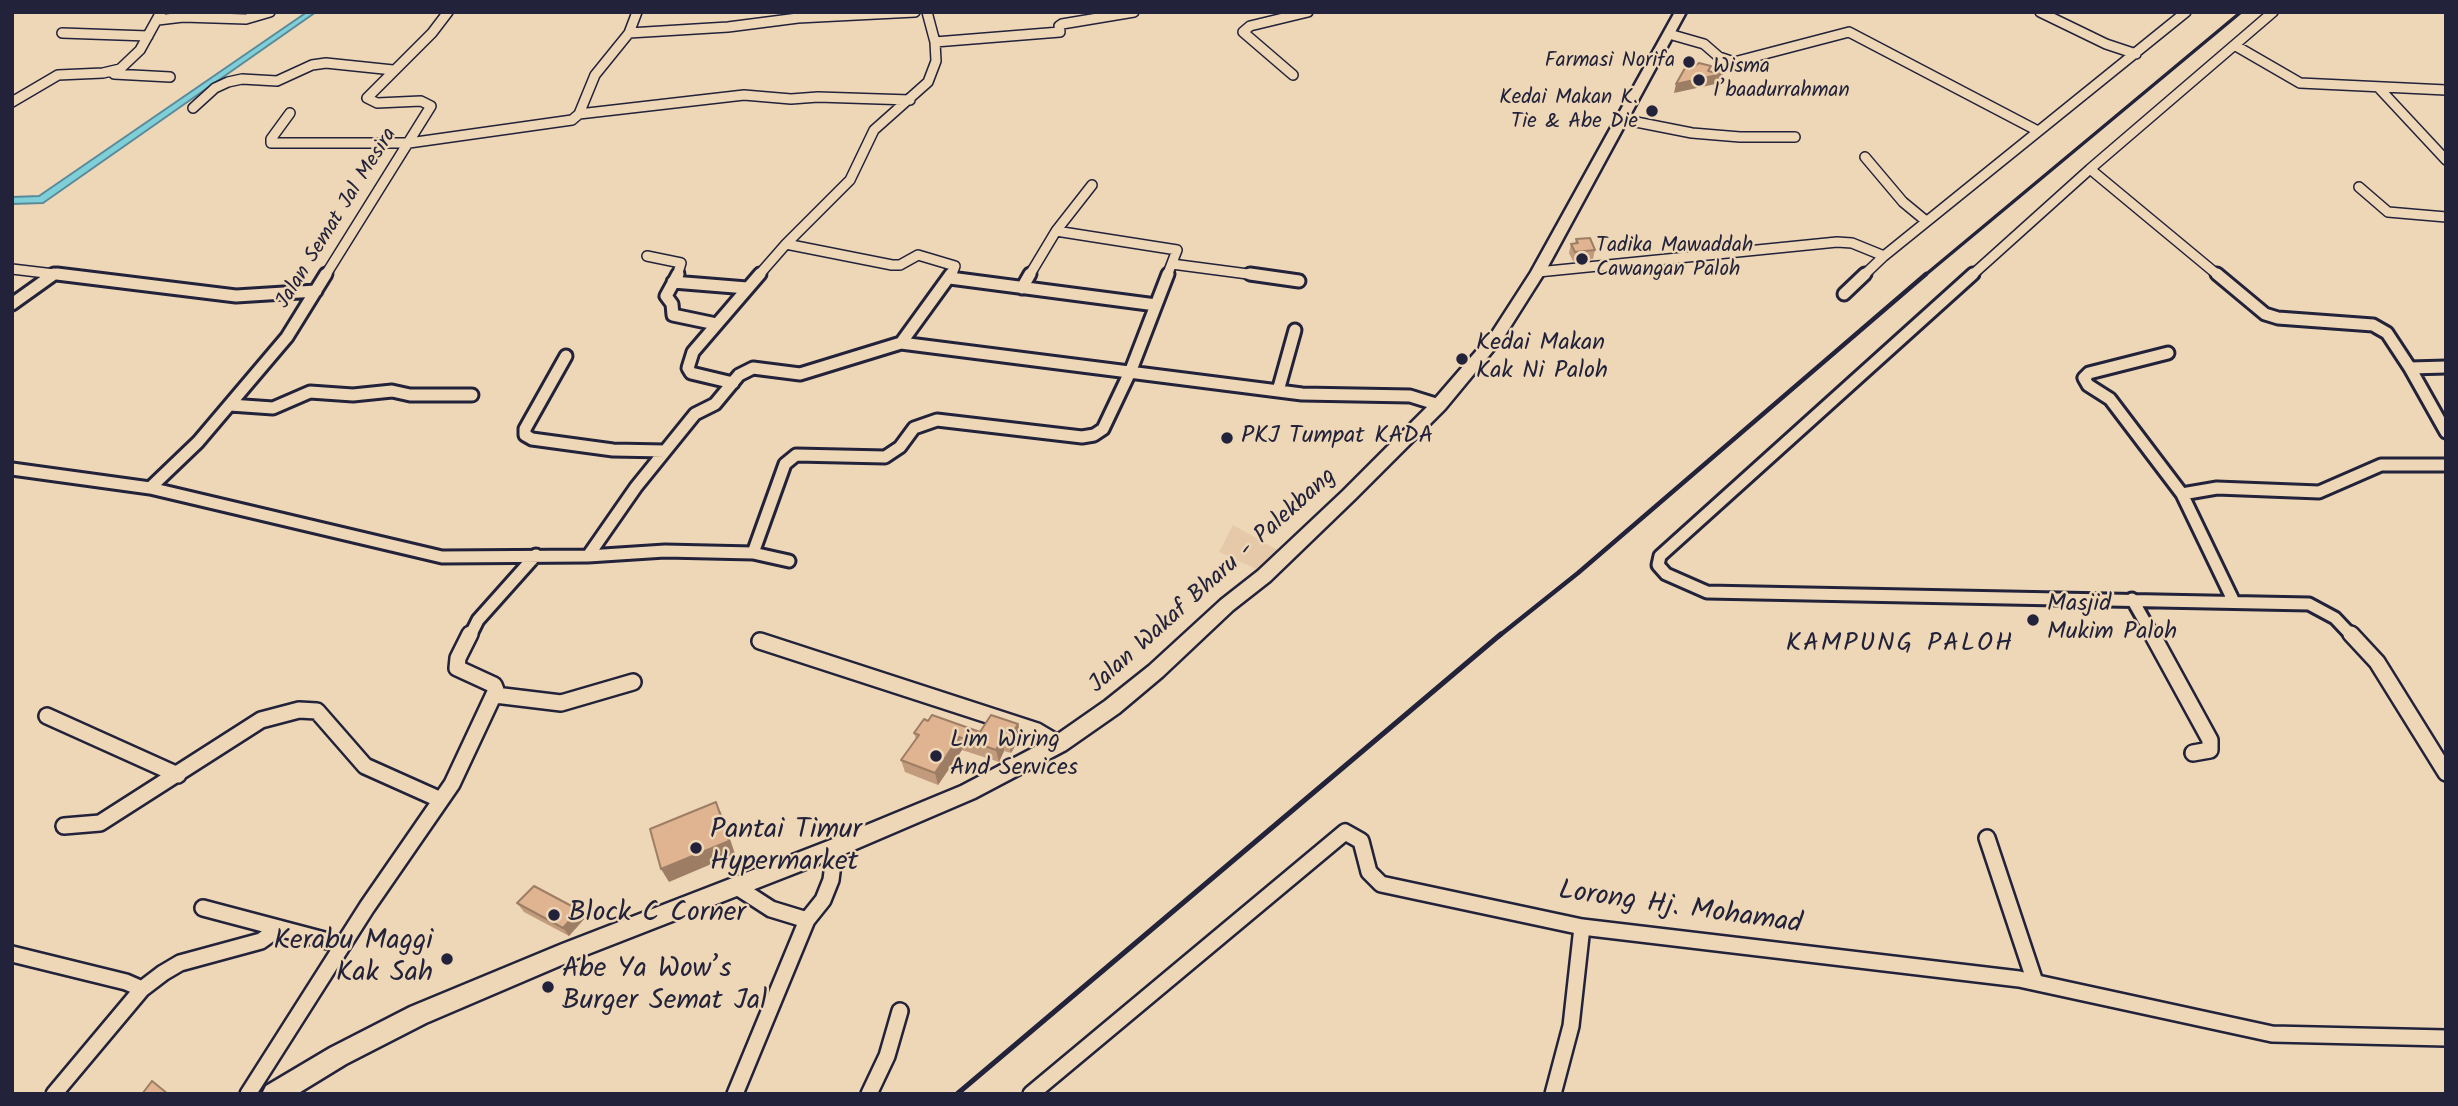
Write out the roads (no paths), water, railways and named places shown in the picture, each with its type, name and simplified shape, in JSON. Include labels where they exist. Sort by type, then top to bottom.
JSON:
[{"type":"main road","name":"Jalan Wakaf Bharu - Palekbang","points":[[274,1094],[338,1056],[418,1015],[570,951],[835,848],[968,792],[1059,744],[1139,685],[1227,605],[1264,576],[1439,405],[1497,337],[1538,272],[1681,12]]},
{"type":"street","points":[[103,73],[125,66],[148,36],[159,16],[254,19],[270,12]]},
{"type":"street","name":"Jalan Semat Jal Mesira","points":[[150,488],[198,442],[287,337],[409,143],[431,106],[421,102],[377,103],[367,99],[449,12]]},
{"type":"street","points":[[290,113],[271,139],[271,143],[409,143],[563,123],[579,114],[595,75],[629,33],[636,12]]},
{"type":"street","points":[[758,23],[760,12]]},
{"type":"street","points":[[629,33],[728,27],[798,18],[915,12]]},
{"type":"street","points":[[733,383],[694,374],[688,369],[693,352],[786,244],[850,180],[874,130],[928,82],[936,61],[935,43],[927,12]]},
{"type":"street","points":[[935,43],[1060,32],[1059,26],[1062,24],[1135,12]]},
{"type":"street","points":[[1256,12],[1267,22]]},
{"type":"street","points":[[1293,75],[1244,32],[1250,26],[1308,12]]},
{"type":"street","points":[[2040,12],[2106,44],[2136,54]]},
{"type":"street","points":[[1844,294],[1926,221],[2186,12]]},
{"type":"street","points":[[2273,12],[2090,169],[1660,556],[1658,565],[1667,574],[1704,592],[2304,603],[2335,618],[2377,662],[2446,773]]},
{"type":"street","points":[[1669,34],[1704,44],[1719,57],[1734,62],[1849,32],[2038,131]]},
{"type":"street","points":[[62,33],[148,36]]},
{"type":"street","points":[[2236,46],[2296,82],[2446,90]]},
{"type":"street","points":[[193,108],[215,88],[228,82],[242,79],[276,81],[312,65],[326,63],[393,70]]},
{"type":"street","points":[[12,102],[58,75],[76,72],[170,77]]},
{"type":"street","points":[[2378,88],[2446,160]]},
{"type":"street","points":[[579,114],[744,95],[791,99],[818,97],[910,100]]},
{"type":"street","points":[[1621,120],[1692,133],[1740,138],[1795,138]]},
{"type":"street","points":[[1864,157],[1903,202],[1926,221]]},
{"type":"street","points":[[2090,169],[2265,314],[2278,318],[2373,325],[2387,333],[2446,432]]},
{"type":"street","points":[[1022,288],[1056,231],[1092,185]]},
{"type":"street","points":[[2360,187],[2388,212],[2446,217]]},
{"type":"street","points":[[753,553],[785,464],[791,457],[805,454],[885,457],[894,453],[914,428],[937,420],[1089,437],[1100,432],[1106,425],[1131,370],[1177,253],[1174,248],[1056,231]]},
{"type":"street","points":[[1538,272],[1837,242],[1853,243],[1884,256]]},
{"type":"street","points":[[786,244],[896,266],[914,256],[922,255],[955,266],[950,278],[923,310],[901,344]]},
{"type":"street","points":[[648,256],[681,263],[666,296],[673,315],[716,324]]},
{"type":"street","points":[[1172,264],[1299,281]]},
{"type":"street","points":[[12,269],[236,296],[316,291]]},
{"type":"street","points":[[12,304],[55,274]]},
{"type":"street","points":[[950,278],[1156,305]]},
{"type":"street","points":[[673,282],[747,288]]},
{"type":"street","points":[[1278,391],[1295,330]]},
{"type":"street","points":[[588,556],[696,412],[715,404],[748,369],[800,374],[901,344],[1131,370],[1278,391],[1410,396],[1439,405]]},
{"type":"street","points":[[2168,353],[2089,373],[2084,378],[2088,385],[2111,400],[2182,494],[2233,600]]},
{"type":"street","points":[[566,356],[525,429],[525,435],[532,439],[613,450],[665,451]]},
{"type":"street","points":[[2410,368],[2446,367]]},
{"type":"street","points":[[230,405],[273,408],[310,392],[353,396],[392,391],[410,395],[472,395]]},
{"type":"street","points":[[2182,494],[2217,488],[2319,492],[2381,465],[2446,465]]},
{"type":"street","points":[[12,469],[150,488],[443,557],[588,556],[665,551],[753,553],[789,561]]},
{"type":"street","points":[[248,1094],[343,945],[452,784],[495,695],[494,685],[462,671],[456,664],[478,620],[536,555]]},
{"type":"street","points":[[2132,599],[2210,740],[2210,750],[2193,754]]},
{"type":"street","points":[[760,641],[1037,731],[1059,744]]},
{"type":"street","points":[[495,695],[561,703],[633,682]]},
{"type":"street","points":[[64,826],[100,823],[261,720],[284,712],[317,711],[365,766],[441,800]]},
{"type":"street","points":[[47,716],[178,775]]},
{"type":"street","name":"Lorong Hj. Mohamad","points":[[1031,1094],[1345,832],[1361,841],[1369,872],[1381,884],[1582,927],[2035,982],[2272,1034],[2446,1038]]},
{"type":"street","points":[[1987,838],[2035,982]]},
{"type":"street","points":[[735,1094],[807,920],[823,900],[831,880],[835,848]]},
{"type":"street","points":[[737,887],[771,909],[807,920]]},
{"type":"street","points":[[203,908],[343,945]]},
{"type":"street","points":[[1553,1094],[1571,1026],[1582,927]]},
{"type":"street","points":[[54,1094],[142,989],[180,963],[261,941],[279,928]]},
{"type":"street","points":[[12,954],[126,982],[142,989]]},
{"type":"street","points":[[869,1094],[887,1056],[900,1011]]},
{"type":"water","points":[[307,12],[316,12],[43,203],[12,204],[12,197],[39,196]]},
{"type":"railway","points":[[1924,276],[2241,12]]},
{"type":"railway","points":[[1499,636],[1578,573],[1926,274]]},
{"type":"railway","points":[[957,1094],[1501,634]]},
{"type":"place","name":"Farmasi Norifa","points":[[1689,62]]},
{"type":"place","name":"Wisma I’baadurrahman","points":[[1699,80]]},
{"type":"place","name":"Kedai Makan K. Tie & Abe Die","points":[[1652,111]]},
{"type":"place","name":"Tadika Mawaddah Cawangan Paloh","points":[[1582,259]]},
{"type":"place","name":"Kedai Makan Kak Ni Paloh","points":[[1462,359]]},
{"type":"place","name":"PKJ Tumpat KADA","points":[[1227,438]]},
{"type":"place","name":"Masjid Mukim Paloh","points":[[2033,620]]},
{"type":"place","name":"Lim Wiring And Services","points":[[936,756]]},
{"type":"place","name":"Pantai Timur Hypermarket","points":[[696,848]]},
{"type":"place","name":"Block C Corner","points":[[554,915]]},
{"type":"place","name":"Kerabu Maggi Kak Sah","points":[[447,959]]},
{"type":"place","name":"Abe Ya Wow’s Burger Semat Jal","points":[[548,987]]},
{"type":"district","name":"KAMPUNG PALOH","points":[[1900,646]]}]
